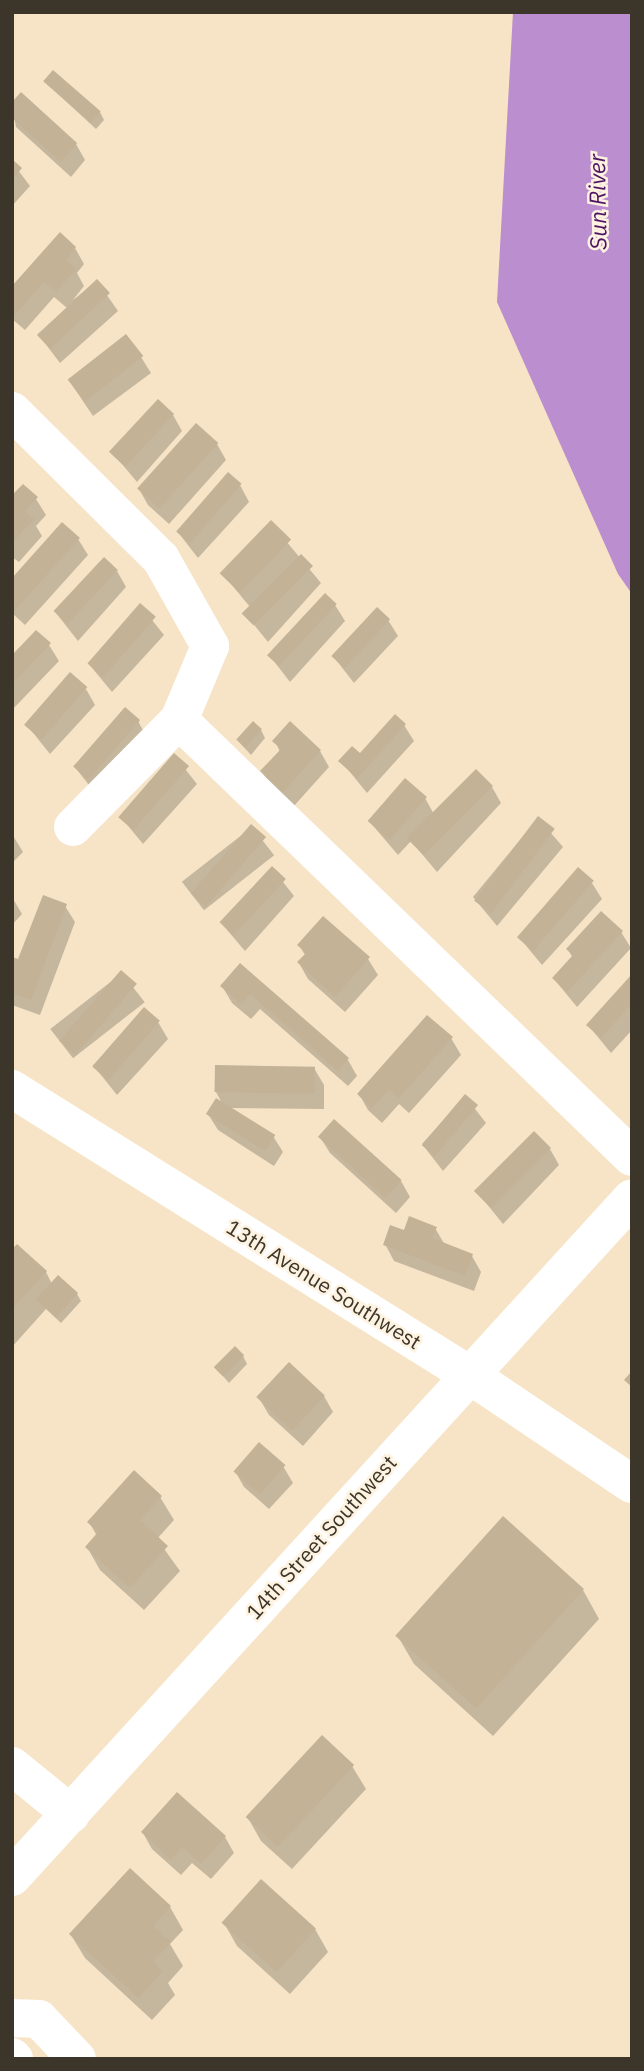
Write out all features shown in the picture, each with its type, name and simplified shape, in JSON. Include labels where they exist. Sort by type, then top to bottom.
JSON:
[{"type":"street","points":[[12,411],[161,559],[210,646],[179,720],[73,827]]},
{"type":"street","points":[[179,720],[632,1157]]},
{"type":"street","name":"13th Avenue Southwest","points":[[12,1089],[468,1374],[632,1484]]},
{"type":"street","name":"14th Street Southwest","points":[[12,1877],[468,1374],[632,1198]]},
{"type":"street","points":[[12,1766],[71,1814]]},
{"type":"street","points":[[12,2018],[39,2019],[77,2059]]},
{"type":"water","name":"Sun River","points":[[513,12],[632,12],[632,594],[618,574],[497,302]]},
{"type":"building","points":[[53,70],[101,111],[91,123],[43,81]]},
{"type":"building","points":[[21,92],[77,143],[61,162],[12,118],[12,102]]},
{"type":"building","points":[[12,159],[22,168],[12,180]]},
{"type":"building","points":[[60,232],[76,247],[66,260],[76,269],[56,292],[44,282],[15,315],[12,286]]},
{"type":"building","points":[[97,279],[110,293],[50,349],[37,335]]},
{"type":"building","points":[[126,334],[143,356],[85,402],[68,380]]},
{"type":"building","points":[[158,399],[174,414],[125,467],[109,452]]},
{"type":"building","points":[[196,423],[218,443],[159,508],[137,488]]},
{"type":"building","points":[[228,472],[242,484],[190,543],[176,532]]},
{"type":"building","points":[[23,484],[38,497],[25,511],[34,519],[12,543],[12,495]]},
{"type":"building","points":[[271,520],[291,539],[240,593],[220,573]]},
{"type":"building","points":[[62,522],[80,538],[15,610],[12,578]]},
{"type":"building","points":[[301,554],[313,566],[254,625],[242,613]]},
{"type":"building","points":[[104,557],[118,570],[67,624],[54,611]]},
{"type":"building","points":[[325,593],[337,604],[279,666],[267,655]]},
{"type":"building","points":[[140,603],[156,617],[103,677],[88,663]]},
{"type":"building","points":[[377,607],[390,619],[344,668],[331,656]]},
{"type":"building","points":[[36,630],[51,643],[12,684],[12,655]]},
{"type":"building","points":[[70,672],[87,687],[41,740],[24,725]]},
{"type":"building","points":[[125,707],[140,720],[88,780],[73,767]]},
{"type":"building","points":[[395,714],[406,724],[357,778],[338,761],[352,746],[360,753]]},
{"type":"building","points":[[253,721],[262,729],[245,748],[236,740]]},
{"type":"building","points":[[290,721],[321,750],[283,792],[260,771],[281,749],[272,741]]},
{"type":"building","points":[[174,753],[189,766],[133,830],[118,817]]},
{"type":"building","points":[[476,769],[493,786],[424,855],[407,838]]},
{"type":"building","points":[[405,778],[427,797],[389,840],[368,821]]},
{"type":"building","points":[[538,816],[555,829],[491,913],[474,901]]},
{"type":"building","points":[[251,824],[266,837],[206,907],[191,893]]},
{"type":"building","points":[[272,866],[286,879],[233,935],[219,922]]},
{"type":"building","points":[[578,867],[594,881],[533,951],[517,937]]},
{"type":"building","points":[[43,895],[67,904],[31,1000],[12,993],[12,957],[18,959]]},
{"type":"building","points":[[601,911],[623,931],[567,992],[552,978],[573,955],[566,949]]},
{"type":"building","points":[[323,916],[370,957],[335,997],[297,962],[306,953],[297,945]]},
{"type":"building","points":[[240,963],[349,1058],[338,1071],[250,994],[241,1004],[220,986]]},
{"type":"building","points":[[121,970],[137,984],[75,1055],[59,1041]]},
{"type":"building","points":[[632,974],[632,1003],[601,1038],[586,1025]]},
{"type":"building","points":[[144,1007],[160,1021],[108,1080],[92,1067]]},
{"type":"building","points":[[427,1015],[453,1037],[399,1098],[389,1089],[372,1108],[357,1094]]},
{"type":"building","points":[[215,1065],[315,1067],[315,1094],[215,1092]]},
{"type":"building","points":[[465,1094],[478,1105],[435,1156],[422,1145]]},
{"type":"building","points":[[216,1098],[275,1135],[265,1151],[206,1114]]},
{"type":"building","points":[[334,1119],[402,1180],[386,1198],[318,1137]]},
{"type":"building","points":[[534,1131],[551,1148],[491,1208],[474,1191]]},
{"type":"building","points":[[409,1216],[437,1227],[432,1238],[473,1254],[465,1276],[383,1245],[390,1225],[404,1230]]},
{"type":"building","points":[[17,1244],[47,1271],[12,1309],[12,1249]]},
{"type":"building","points":[[58,1275],[78,1293],[56,1318],[36,1300]]},
{"type":"building","points":[[235,1346],[244,1355],[223,1376],[214,1367]]},
{"type":"building","points":[[289,1362],[325,1395],[292,1431],[256,1397]]},
{"type":"building","points":[[632,1371],[632,1387],[624,1380]]},
{"type":"building","points":[[259,1442],[285,1465],[260,1494],[233,1471]]},
{"type":"building","points":[[134,1470],[162,1496],[140,1520],[168,1546],[130,1588],[85,1547],[98,1532],[87,1522]]},
{"type":"building","points":[[503,1516],[584,1589],[476,1709],[395,1636]]},
{"type":"building","points":[[322,1735],[354,1765],[278,1847],[246,1817]]},
{"type":"building","points":[[177,1792],[226,1836],[201,1864],[182,1847],[171,1860],[141,1832]]},
{"type":"building","points":[[130,1868],[171,1906],[153,1926],[171,1942],[153,1962],[163,1971],[138,1998],[69,1934]]},
{"type":"building","points":[[261,1879],[316,1929],[277,1972],[222,1923]]}]
